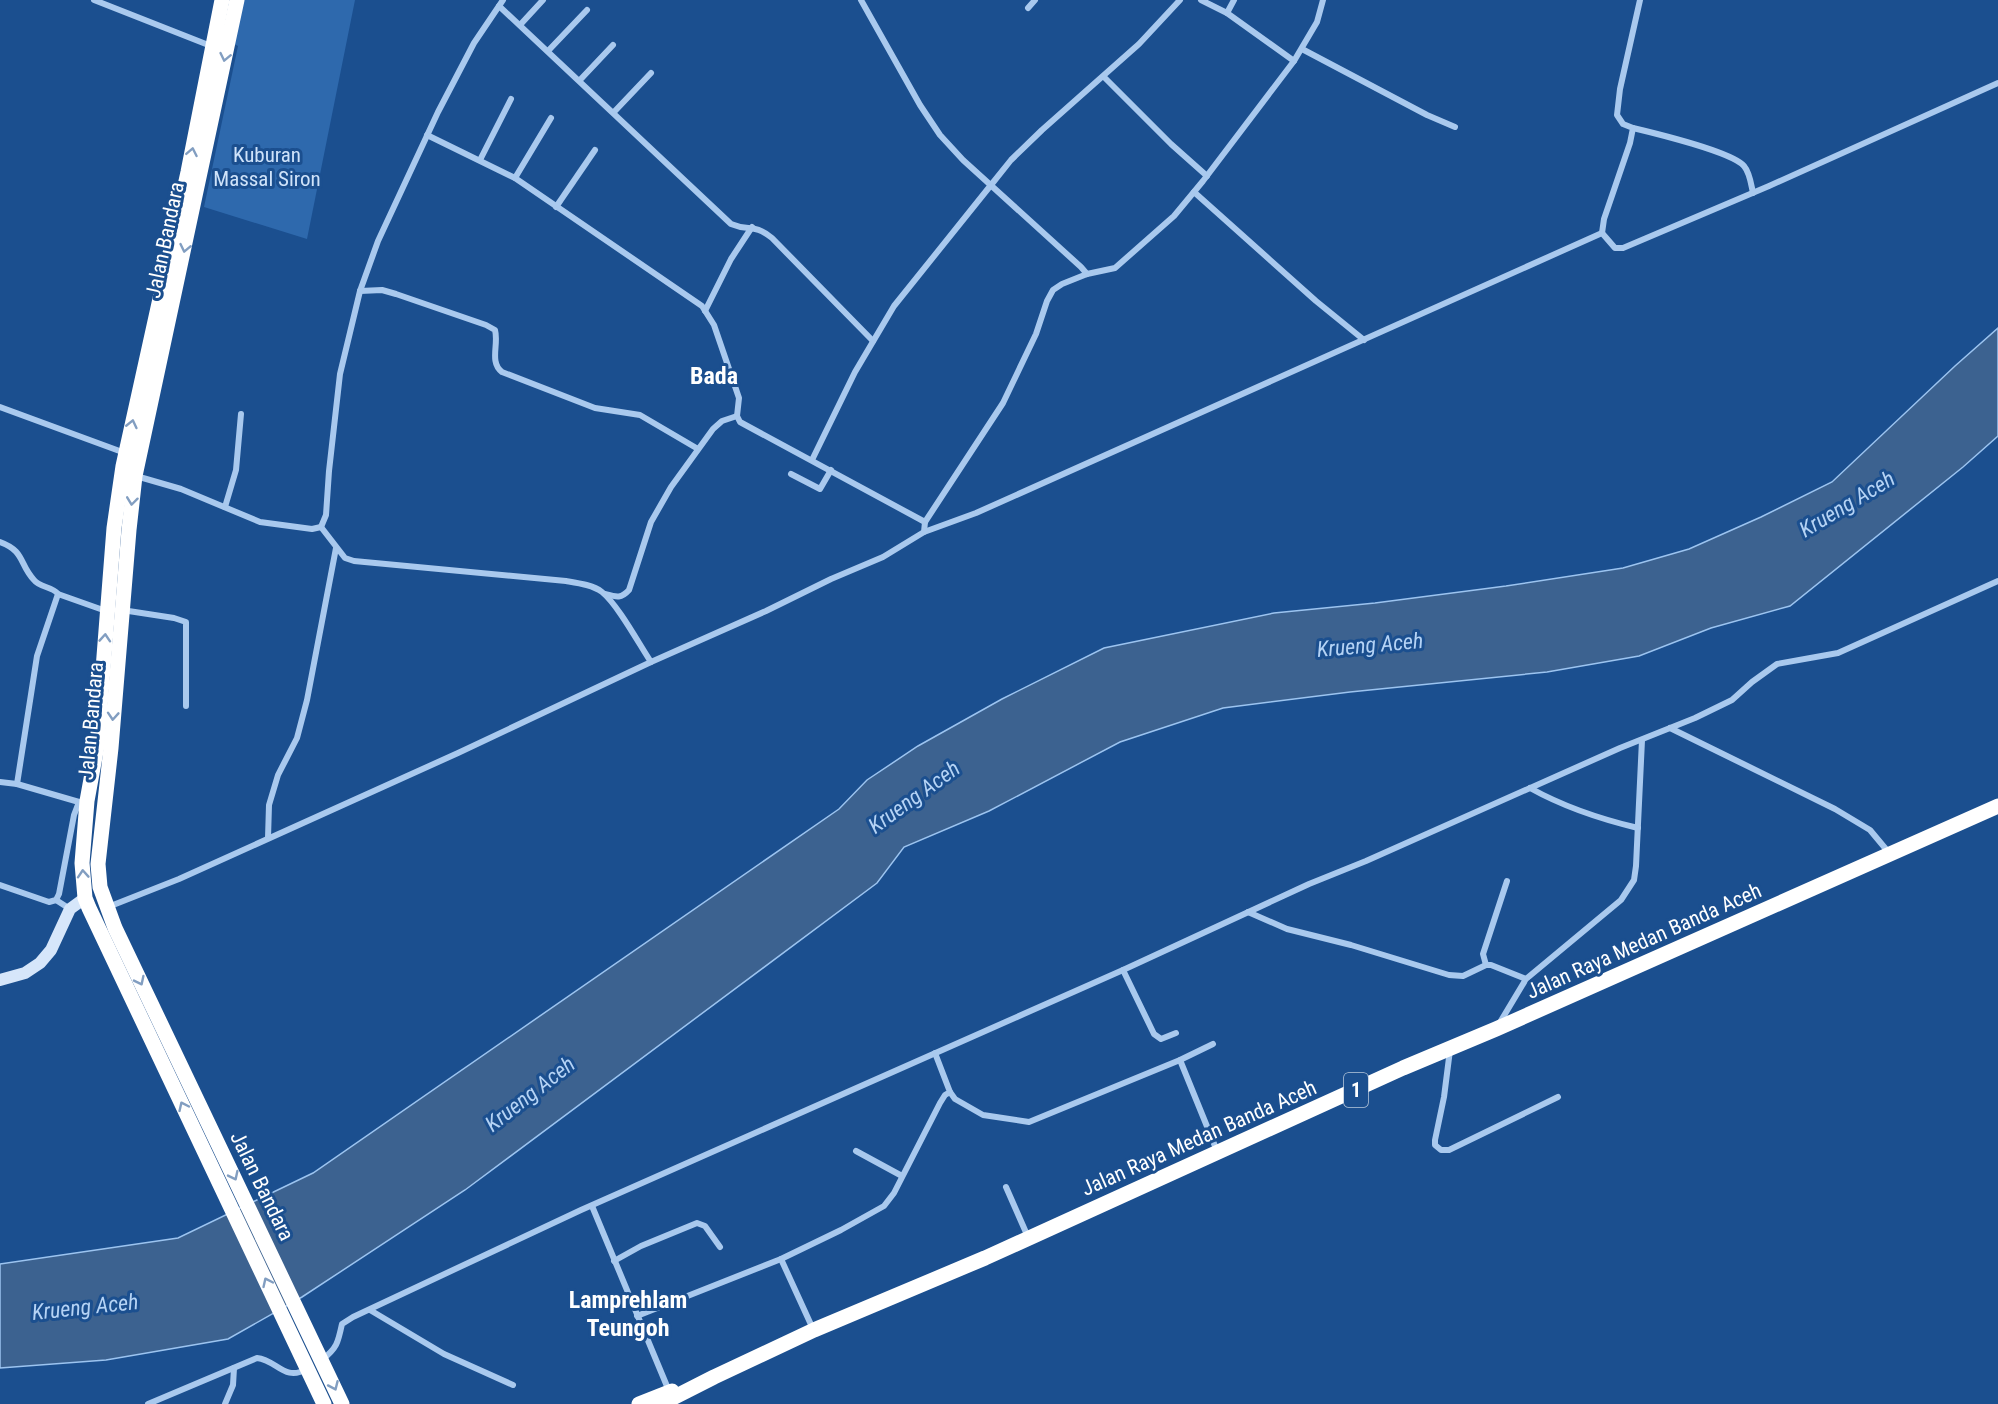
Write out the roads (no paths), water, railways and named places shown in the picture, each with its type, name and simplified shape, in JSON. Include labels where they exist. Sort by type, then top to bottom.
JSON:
[{"type":"highway","name":"Jalan Bandara","points":[[222,0],[188,172],[126,453],[114,528],[114,611],[98,864],[100,887],[115,928],[342,1404]]},
{"type":"highway","name":"Jalan Bandara","points":[[114,611],[135,476],[237,0]]},
{"type":"highway","name":"Jalan Bandara","points":[[104,747],[83,802],[82,863],[85,898],[324,1404]]},
{"type":"highway","name":"Jalan Raya Medan Banda Aceh","points":[[639,1404],[665,1398],[714,1377],[814,1330],[1028,1238],[1403,1068],[1998,806]]},
{"type":"street","points":[[94,0],[212,46]]},
{"type":"street","points":[[520,25],[543,0]]},
{"type":"street","points":[[861,0],[920,105],[940,135],[963,160],[1087,274]]},
{"type":"street","points":[[1028,8],[1035,0]]},
{"type":"street","points":[[812,460],[873,341],[894,306],[1011,160],[1139,44],[1180,0]]},
{"type":"street","points":[[1201,0],[1227,13],[1294,61]]},
{"type":"street","points":[[1227,13],[1234,0]]},
{"type":"street","points":[[924,532],[926,522],[1004,403],[1036,334],[1053,290],[1087,274],[1115,268],[1174,216],[1294,61],[1317,22],[1323,0]]},
{"type":"street","points":[[1640,0],[1620,89],[1617,115],[1623,124],[1633,128],[1669,137],[1738,161],[1748,172],[1753,193]]},
{"type":"street","points":[[321,527],[326,515],[340,374],[360,291],[378,241],[427,135],[474,44],[500,3],[520,25],[731,224],[741,228],[752,227],[762,230],[772,238],[873,341]]},
{"type":"street","points":[[548,51],[587,10]]},
{"type":"street","points":[[580,80],[613,45]]},
{"type":"street","points":[[1302,49],[1427,115],[1455,127]]},
{"type":"street","points":[[614,112],[651,73]]},
{"type":"street","points":[[1104,76],[1171,144],[1207,176]]},
{"type":"street","points":[[1633,128],[1604,219],[1602,233],[1615,248],[1623,248],[1753,193],[1998,83]]},
{"type":"street","points":[[480,160],[511,99]]},
{"type":"street","points":[[515,178],[551,118]]},
{"type":"street","points":[[427,135],[515,178],[702,306],[714,325],[739,398],[737,416],[740,422],[926,522]]},
{"type":"street","points":[[556,207],[595,150]]},
{"type":"street","points":[[1194,192],[1316,302],[1364,339]]},
{"type":"street","points":[[705,311],[731,259],[752,227]]},
{"type":"street","points":[[108,907],[180,879],[268,837],[458,753],[651,662],[883,557],[924,532],[976,513],[1602,233]]},
{"type":"street","points":[[360,291],[376,290],[396,294],[486,325],[495,330],[498,339],[495,362],[497,368],[502,372],[595,408],[640,415],[698,449]]},
{"type":"street","points":[[0,407],[126,453]]},
{"type":"street","points":[[225,507],[236,470],[241,414]]},
{"type":"street","points":[[321,527],[345,558],[354,561],[566,581],[582,584],[617,598],[624,596],[629,590],[651,522],[671,487],[713,429],[722,421],[737,416]]},
{"type":"street","points":[[790,474],[820,489],[831,470]]},
{"type":"street","points":[[135,476],[181,489],[260,522],[312,529],[321,527]]},
{"type":"street","points":[[0,542],[17,552],[35,582],[53,589],[58,594],[114,611],[174,618],[186,622],[186,706]]},
{"type":"street","points":[[268,837],[269,805],[278,775],[297,738],[307,700],[336,548]]},
{"type":"street","points":[[322,1360],[334,1350],[342,1324],[592,1206],[1123,970],[1248,912],[1732,700],[1777,664],[1838,653],[1998,581]]},
{"type":"street","points":[[603,593],[651,662]]},
{"type":"street","points":[[17,784],[37,656],[58,594]]},
{"type":"street","points":[[1670,728],[1835,809],[1870,830],[1890,854]]},
{"type":"street","points":[[1496,1029],[1526,979],[1621,900],[1634,880],[1642,740]]},
{"type":"street","points":[[0,782],[17,784],[83,802],[74,815],[56,900],[49,902],[0,885]]},
{"type":"street","points":[[1530,788],[1555,802],[1595,817],[1638,828]]},
{"type":"street","points":[[1486,965],[1483,954],[1507,880]]},
{"type":"street","points":[[0,980],[25,973],[40,963],[51,950],[70,909],[85,898]]},
{"type":"street","points":[[56,900],[70,909]]},
{"type":"street","points":[[1248,912],[1287,929],[1351,945],[1449,975],[1463,976],[1486,965],[1491,965],[1526,979]]},
{"type":"street","points":[[1123,970],[1154,1034],[1161,1039],[1176,1033]]},
{"type":"street","points":[[935,1053],[950,1092],[956,1099],[983,1115],[1029,1122],[1180,1060],[1213,1044]]},
{"type":"street","points":[[1450,1049],[1444,1097],[1435,1140],[1435,1145],[1441,1150],[1449,1150],[1477,1138],[1558,1097]]},
{"type":"street","points":[[1180,1060],[1217,1153]]},
{"type":"street","points":[[637,1316],[781,1259],[884,1206],[894,1193],[940,1103],[950,1092]]},
{"type":"street","points":[[856,1150],[902,1176]]},
{"type":"street","points":[[1006,1187],[1028,1238]]},
{"type":"street","points":[[592,1206],[637,1316],[665,1398]]},
{"type":"street","points":[[614,1261],[641,1246],[697,1223],[705,1226],[720,1247]]},
{"type":"street","points":[[781,1259],[814,1330]]},
{"type":"street","points":[[370,1310],[444,1354],[513,1385]]},
{"type":"street","points":[[148,1404],[257,1358],[265,1359],[286,1373],[300,1373],[308,1369]]},
{"type":"street","points":[[225,1404],[233,1385],[234,1368]]},
{"type":"water","name":"Krueng Aceh","points":[[1998,328],[1998,436],[1963,467],[1790,606],[1711,628],[1639,656],[1547,672],[1350,692],[1223,708],[1120,742],[989,811],[904,847],[877,883],[465,1190],[302,1297],[228,1339],[106,1360],[0,1368],[0,1264],[178,1238],[313,1173],[839,809],[867,780],[918,746],[1002,699],[1104,648],[1274,613],[1375,603],[1623,568],[1689,549],[1832,482]]},
{"type":"district","name":"Bada","points":[[714,376]]},
{"type":"district","name":"Lamprehlam Teungoh","points":[[628,1314]]},
{"type":"park label","name":"Kuburan Massal Siron","points":[[267,167]]}]
